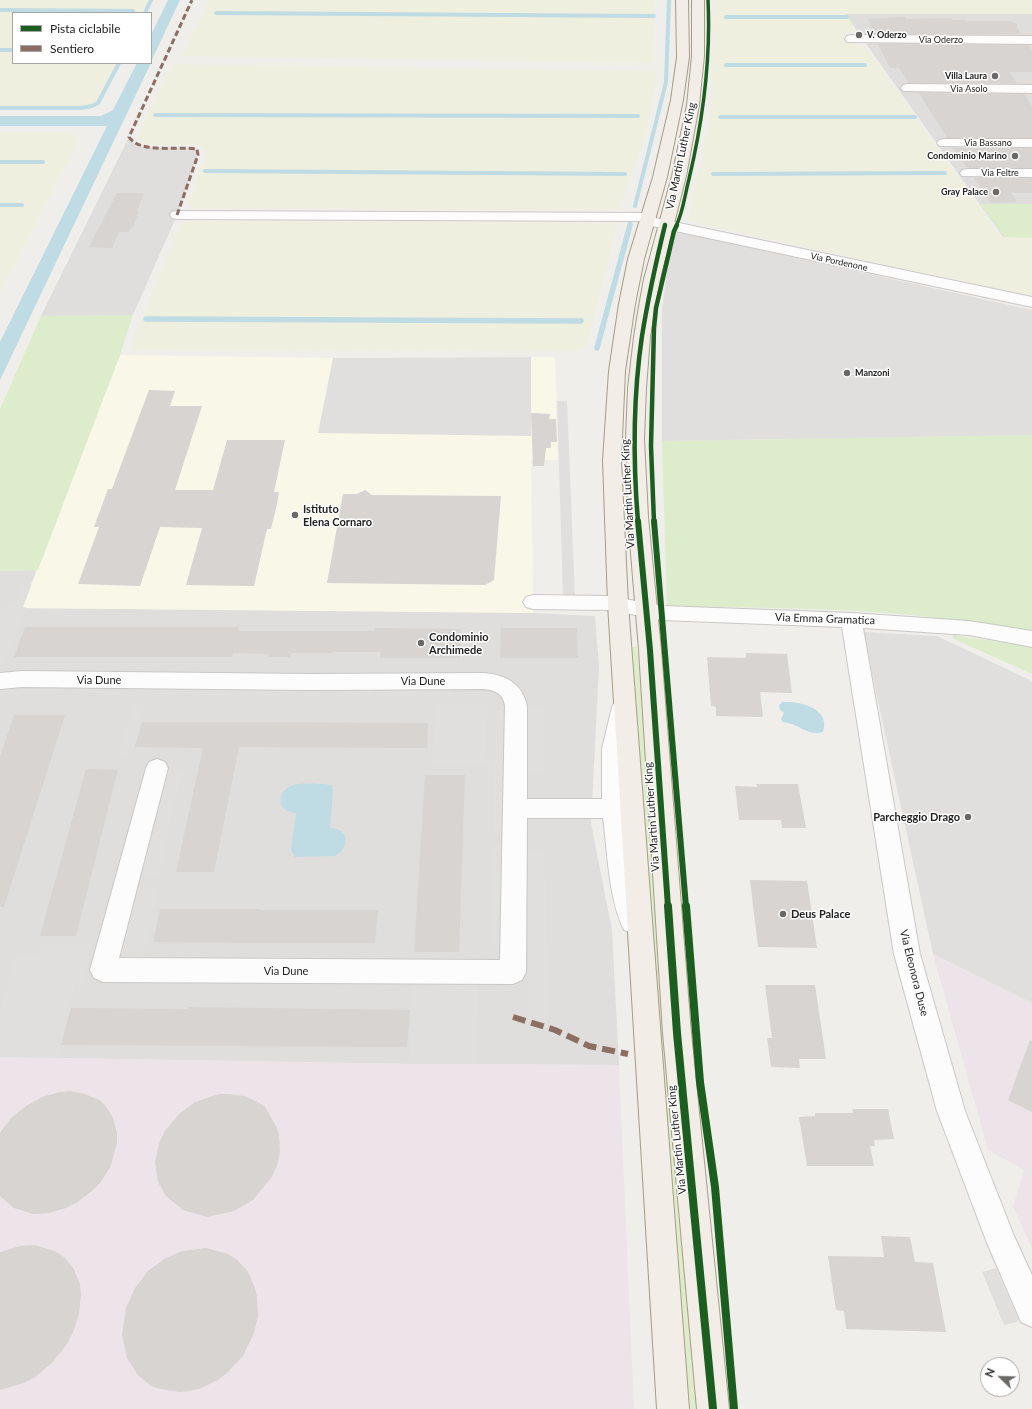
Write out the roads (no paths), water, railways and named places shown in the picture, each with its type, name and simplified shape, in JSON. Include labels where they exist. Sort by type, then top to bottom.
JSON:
[{"type":"main road","name":"Via Martin Luther King","points":[[682,0],[683,57],[677,100],[661,170],[654,221],[647,306],[642,337],[637,388],[635,439],[638,517],[647,609],[677,1034],[713,1409]]},
{"type":"main road","name":"Via Martin Luther King","points":[[673,1409],[618,604],[612,460],[617,371],[636,259],[654,221],[679,176],[693,105],[698,56],[698,0]]},
{"type":"street","name":"Via Oderzo","points":[[851,39],[1032,40]]},
{"type":"street","name":"Via Asolo","points":[[907,88],[1032,89]]},
{"type":"street","name":"Via Bassano","points":[[944,143],[1032,143]]},
{"type":"street","name":"Via Feltre","points":[[967,173],[1032,173]]},
{"type":"street","name":"Via Pordenone","points":[[177,216],[654,221],[1032,302]]},
{"type":"street","name":"Via Emma Gramatica","points":[[533,602],[602,602],[647,609],[662,613],[851,620],[969,628],[1032,639]]},
{"type":"street","name":"Via Eleonora Duse","points":[[851,620],[907,954],[951,1111],[1002,1243],[1032,1311]]},
{"type":"street","name":"Via Dune","points":[[0,681],[22,679],[493,682],[503,685],[515,698],[513,972],[104,970],[157,768]]},
{"type":"street","points":[[625,698],[613,749],[614,809],[624,890],[641,952]]},
{"type":"street","points":[[514,808],[614,809]]},
{"type":"water","points":[[168,0],[180,0],[152,60],[152,33]]},
{"type":"water","points":[[136,64],[151,64],[0,380],[0,342],[107,126],[0,126],[0,116],[101,116],[113,110]]},
{"type":"water","points":[[782,702],[805,705],[818,712],[822,717],[824,724],[823,732],[814,733],[783,722],[781,719],[784,713],[780,710],[779,706]]},
{"type":"water","points":[[325,784],[332,786],[333,790],[330,828],[341,831],[344,834],[346,839],[344,848],[335,856],[295,857],[291,850],[296,813],[288,811],[281,805],[282,794],[287,788],[295,785]]},
{"type":"waterway","points":[[145,12],[151,0]]},
{"type":"waterway","points":[[635,206],[666,82],[669,0]]},
{"type":"waterway","points":[[0,10],[133,11]]},
{"type":"waterway","points":[[216,13],[654,16]]},
{"type":"waterway","points":[[726,17],[847,17]]},
{"type":"waterway","points":[[0,50],[12,50]]},
{"type":"waterway","points":[[0,108],[80,108],[92,106],[98,103],[118,64]]},
{"type":"waterway","points":[[726,65],[865,65]]},
{"type":"waterway","points":[[155,115],[638,116]]},
{"type":"waterway","points":[[720,117],[915,117]]},
{"type":"waterway","points":[[0,162],[43,162]]},
{"type":"waterway","points":[[205,171],[625,174]]},
{"type":"waterway","points":[[713,174],[945,173]]},
{"type":"waterway","points":[[0,205],[22,205]]},
{"type":"waterway","points":[[629,226],[632,217]]},
{"type":"waterway","points":[[597,348],[630,225]]},
{"type":"waterway","points":[[146,319],[581,321]]},
{"type":"place","name":"V. Oderzo","points":[[859,35]]},
{"type":"place","name":"Villa Laura","points":[[995,76]]},
{"type":"place","name":"Condominio Marino","points":[[1015,156]]},
{"type":"place","name":"Gray Palace","points":[[996,192]]},
{"type":"place","name":"Manzoni","points":[[847,373]]},
{"type":"place","name":"Istituto Elena Cornaro","points":[[295,515]]},
{"type":"place","name":"Condominio Archimede","points":[[421,643]]},
{"type":"place","name":"Parcheggio Drago","points":[[968,817]]},
{"type":"place","name":"Deus Palace","points":[[783,914]]}]
